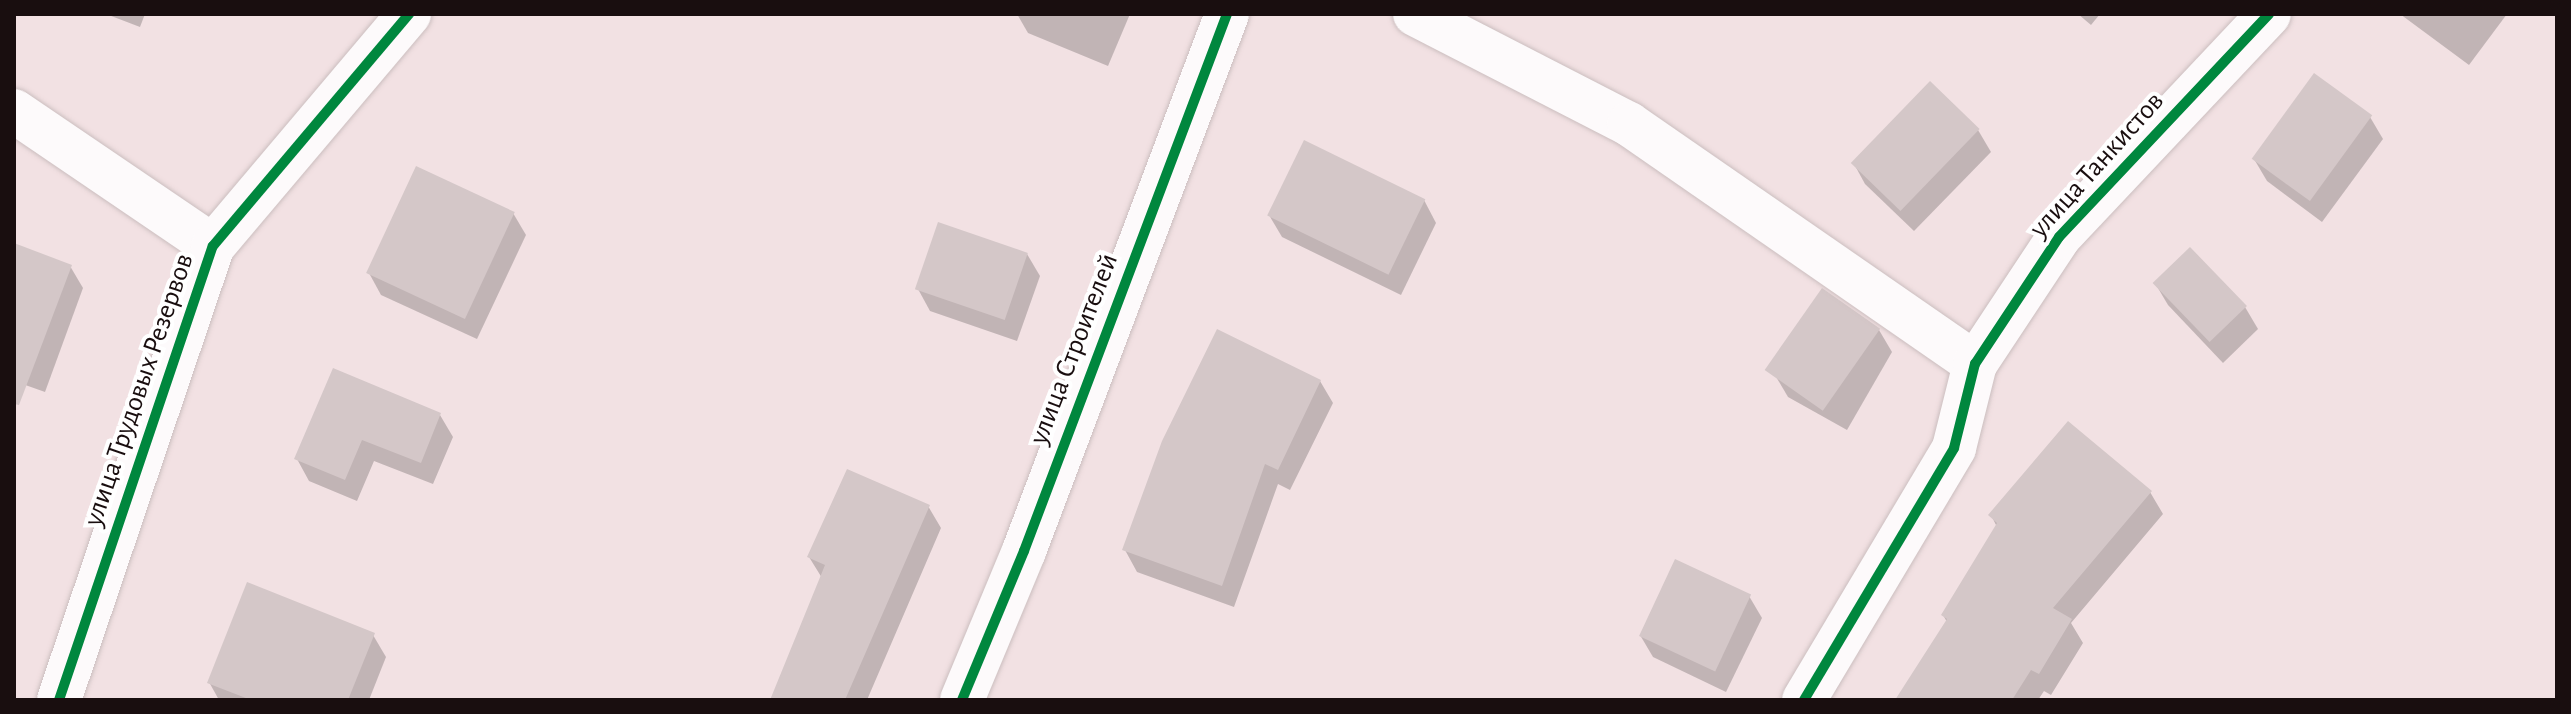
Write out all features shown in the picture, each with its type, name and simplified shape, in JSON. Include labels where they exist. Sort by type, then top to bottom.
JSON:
[{"type":"street","name":"улица Трудовых Резервов","points":[[59,700],[213,246],[409,14]]},
{"type":"street","name":"улица Строителей","points":[[962,700],[1029,536],[1227,14]]},
{"type":"street","points":[[1415,14],[1629,124],[1975,364]]},
{"type":"street","name":"улица Танкистов","points":[[1804,700],[1954,448],[1975,364],[2059,237],[2269,14]]},
{"type":"street","points":[[14,111],[213,246]]},
{"type":"building","points":[[2314,73],[2372,115],[2310,201],[2252,159]]},
{"type":"building","points":[[1930,81],[1980,129],[1900,211],[1851,163]]},
{"type":"building","points":[[1304,140],[1425,199],[1389,275],[1267,215]]},
{"type":"building","points":[[416,166],[515,212],[465,319],[366,273]]},
{"type":"building","points":[[938,222],[1028,253],[1005,320],[915,289]]},
{"type":"building","points":[[14,243],[72,265],[19,405],[14,404]]},
{"type":"building","points":[[2190,247],[2247,306],[2210,342],[2153,283]]},
{"type":"building","points":[[1822,288],[1880,329],[1823,411],[1765,370]]},
{"type":"building","points":[[1217,329],[1321,380],[1278,470],[1265,464],[1222,586],[1122,550],[1162,441]]},
{"type":"building","points":[[333,368],[441,413],[421,463],[362,440],[345,480],[294,459]]},
{"type":"building","points":[[2068,421],[2152,491],[2053,608],[2072,619],[2039,674],[2031,670],[2012,700],[1895,700],[1947,619],[1941,615],[1997,523],[1988,515]]},
{"type":"building","points":[[847,469],[930,505],[845,700],[770,700],[825,565],[807,557]]},
{"type":"building","points":[[1675,559],[1751,594],[1715,672],[1639,636]]},
{"type":"building","points":[[247,582],[375,633],[348,700],[251,700],[207,683]]},
{"type":"cycle path","points":[[59,700],[213,246],[409,14]]},
{"type":"cycle path","points":[[962,700],[1024,551],[1227,14]]},
{"type":"cycle path","points":[[1804,700],[1954,448],[1975,364],[2059,237],[2269,14]]}]
